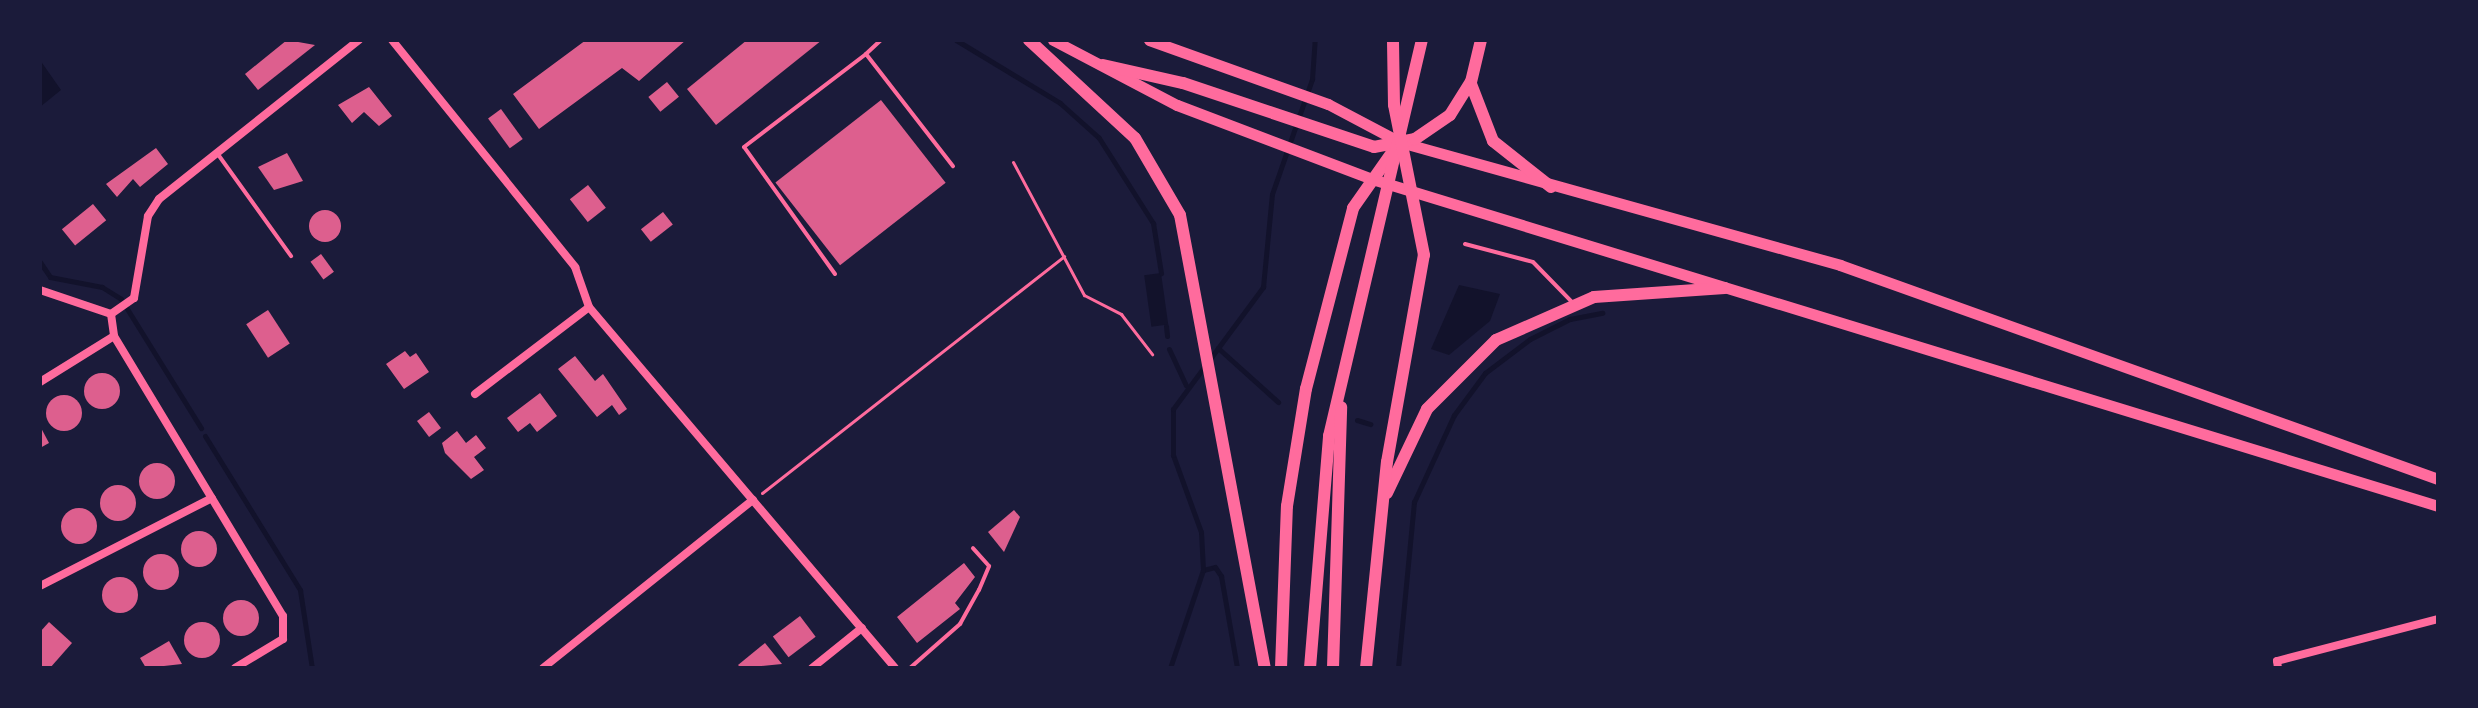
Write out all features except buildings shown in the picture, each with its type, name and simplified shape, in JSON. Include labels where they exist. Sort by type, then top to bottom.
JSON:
[{"type":"main road","points":[[1029,40],[1117,119],[1161,178],[1188,240],[1265,668]]},
{"type":"main road","points":[[1053,40],[1263,140],[1372,179],[2438,506]]},
{"type":"main road","points":[[1149,40],[1328,104],[1400,142],[1954,302],[2438,479]]},
{"type":"main road","points":[[1366,668],[1381,507],[1424,255],[1414,192],[1400,142],[1393,40]]},
{"type":"main road","points":[[1310,668],[1324,478],[1358,296],[1422,40]]},
{"type":"main road","points":[[1103,65],[1183,83],[1364,146],[1400,142],[1439,126],[1471,82],[1481,40]]},
{"type":"main road","points":[[1471,82],[1493,141],[1551,187]]},
{"type":"main road","points":[[1281,668],[1283,549],[1297,434],[1341,247],[1372,179],[1400,142]]},
{"type":"main road","points":[[1381,507],[1413,433],[1448,383],[1496,340],[1573,303],[1624,292],[1725,288]]},
{"type":"main road","points":[[1333,668],[1342,379]]},
{"type":"street","points":[[40,290],[115,311],[129,302],[140,285],[148,216],[217,153],[359,40]]},
{"type":"street","points":[[392,40],[575,267],[589,307],[895,668]]},
{"type":"street","points":[[475,394],[589,307]]},
{"type":"street","points":[[115,311],[114,336],[285,623],[283,639],[235,668]]},
{"type":"street","points":[[40,382],[114,336]]},
{"type":"street","points":[[40,586],[212,498]]},
{"type":"street","points":[[543,668],[753,500]]},
{"type":"street","points":[[2278,664],[2438,619]]},
{"type":"street","points":[[812,668],[862,628]]},
{"type":"lane","points":[[835,274],[744,147],[881,40]]},
{"type":"lane","points":[[866,54],[953,166]]},
{"type":"lane","points":[[217,153],[291,256]]},
{"type":"lane","points":[[1465,244],[1533,262],[1573,303]]},
{"type":"lane","points":[[910,668],[960,624],[979,590],[989,566],[973,548]]},
{"type":"path","points":[[1013,162],[1084,295],[1121,314],[1152,354]]},
{"type":"path","points":[[753,500],[1064,256]]},
{"type":"shaded area","points":[[40,60],[61,90],[40,107]]},
{"type":"shaded area","points":[[1161,273],[1168,324],[1151,327],[1144,275]]},
{"type":"shaded area","points":[[1459,285],[1500,294],[1490,321],[1449,355],[1431,349]]},
{"type":"waterway","points":[[956,40],[1060,103],[1099,138],[1153,223],[1161,273]]},
{"type":"waterway","points":[[1170,668],[1203,570],[1201,532],[1173,455],[1173,409],[1263,287],[1272,194],[1312,79],[1315,40]]},
{"type":"waterway","points":[[40,262],[50,277],[102,287],[121,299],[201,428]]},
{"type":"waterway","points":[[1398,668],[1414,502],[1454,415],[1485,373],[1530,339],[1570,319],[1602,313]]},
{"type":"waterway","points":[[1166,326],[1167,336]]},
{"type":"waterway","points":[[1218,348],[1278,402]]},
{"type":"waterway","points":[[1169,349],[1186,385]]},
{"type":"waterway","points":[[1357,420],[1370,424]]},
{"type":"waterway","points":[[205,436],[300,590],[312,668]]},
{"type":"waterway","points":[[1203,570],[1215,567],[1221,576],[1237,668]]}]
